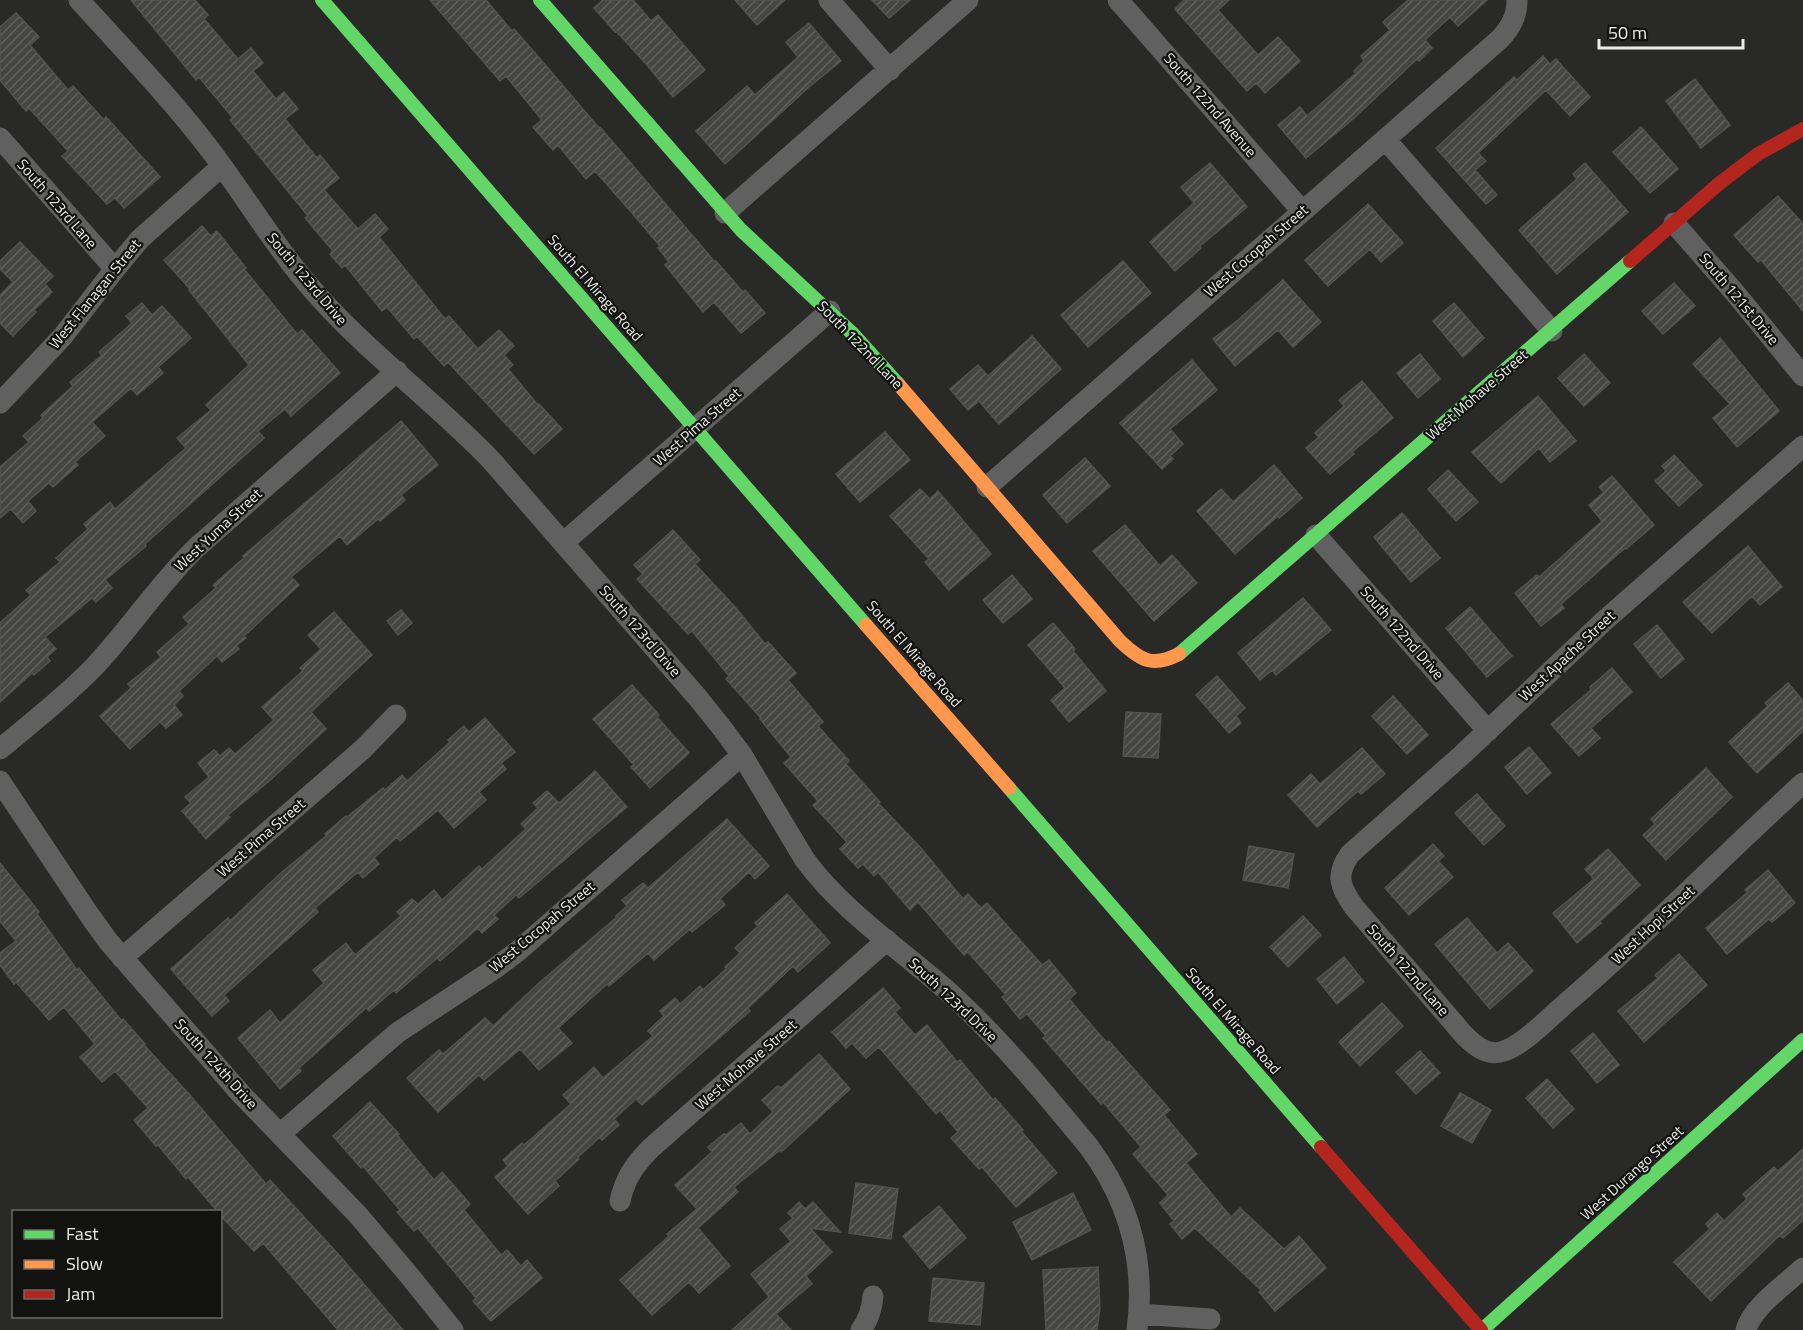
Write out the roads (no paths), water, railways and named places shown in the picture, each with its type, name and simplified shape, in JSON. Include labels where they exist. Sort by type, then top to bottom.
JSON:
[{"type":"street","name":"South 123rd Drive","points":[[79,0],[182,114],[304,280],[350,330],[458,426],[491,460],[698,698],[741,756],[815,873],[839,899],[953,996],[990,1034],[1077,1133],[1100,1162],[1118,1195],[1132,1233],[1140,1274],[1139,1313]]},
{"type":"street","name":"South El Mirage Road","points":[[322,0],[1481,1330]]},
{"type":"street","name":"South 122nd Lane","points":[[540,0],[725,213],[763,253],[830,311],[868,349],[1120,641],[1136,655],[1153,663]]},
{"type":"street","points":[[829,0],[890,70]]},
{"type":"street","points":[[725,213],[968,0]]},
{"type":"street","name":"South 122nd Avenue","points":[[1118,0],[1302,211]]},
{"type":"street","name":"West Cocopah Street","points":[[987,487],[1500,39],[1514,21],[1517,5]]},
{"type":"street","name":"West Mohave Street","points":[[1153,663],[1167,661],[1184,650],[1739,168],[1803,129]]},
{"type":"street","name":"South 123rd Lane","points":[[0,138],[115,269]]},
{"type":"street","points":[[1385,139],[1552,331]]},
{"type":"street","name":"West Flanagan Street","points":[[0,403],[63,336],[144,235],[222,166]]},
{"type":"street","name":"South 121st Drive","points":[[1674,223],[1803,376]]},
{"type":"street","name":"West Pima Street","points":[[563,543],[830,311]]},
{"type":"street","name":"West Yuma Street","points":[[0,749],[90,671],[171,574],[196,548],[397,371]]},
{"type":"street","name":"West Apache Street","points":[[1341,874],[1343,863],[1350,854],[1488,731],[1604,621],[1803,447]]},
{"type":"street","name":"South 122nd Drive","points":[[1316,535],[1488,731]]},
{"type":"street","name":"West Pima Street","points":[[122,958],[363,749],[396,715]]},
{"type":"street","name":"West Cocopah Street","points":[[280,1134],[397,1033],[518,951],[741,756]]},
{"type":"street","name":"South 124th Drive","points":[[0,781],[90,916],[122,958],[225,1076],[358,1215],[453,1330]]},
{"type":"street","name":"West Hopi Street","points":[[1492,1053],[1504,1052],[1524,1040],[1654,925],[1803,783]]},
{"type":"street","name":"South 122nd Lane","points":[[1341,874],[1341,886],[1354,907],[1464,1035],[1482,1050],[1492,1053]]},
{"type":"street","name":"West Mohave Street","points":[[620,1201],[629,1173],[640,1159],[887,940]]},
{"type":"street","name":"West Durango Street","points":[[1481,1330],[1803,1040]]},
{"type":"street","points":[[1746,1330],[1753,1315],[1803,1268]]},
{"type":"street","points":[[861,1330],[867,1323],[872,1309],[873,1296]]},
{"type":"street","points":[[1139,1313],[1210,1319]]}]
